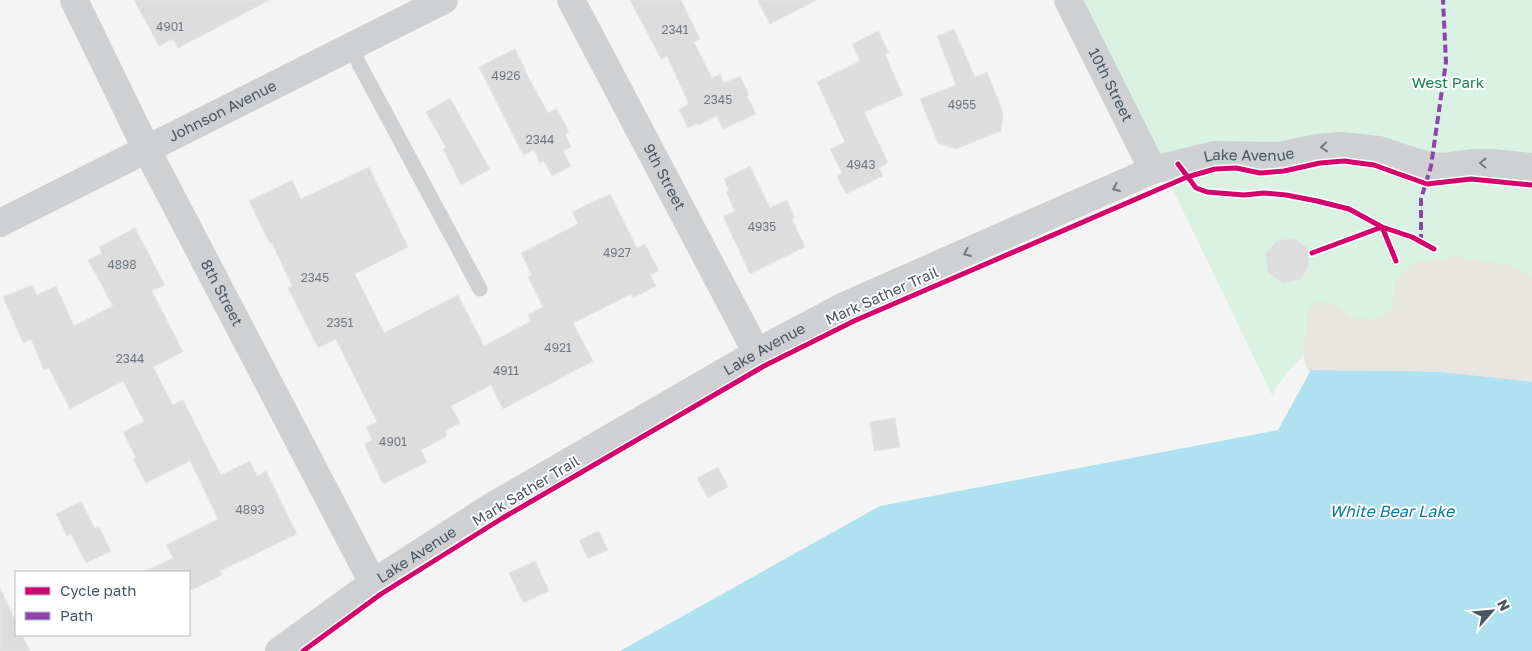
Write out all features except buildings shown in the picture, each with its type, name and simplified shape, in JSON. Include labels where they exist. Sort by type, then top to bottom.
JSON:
[{"type":"street","name":"8th Street","points":[[74,0],[147,150],[373,583]]},
{"type":"street","name":"Johnson Avenue","points":[[0,223],[444,0]]},
{"type":"street","name":"9th Street","points":[[571,0],[757,353]]},
{"type":"street","name":"10th Street","points":[[1068,0],[1154,170]]},
{"type":"street","name":"Lake Avenue","points":[[280,651],[373,583],[491,507],[757,353],[844,306],[1154,170],[1214,155],[1280,156],[1317,148],[1341,146],[1379,150],[1431,166],[1444,167],[1482,163],[1532,167]]},
{"type":"lane","points":[[350,48],[480,289]]},
{"type":"green space","name":"West Park","points":[[1077,0],[1532,0],[1532,370],[1308,351],[1287,372],[1272,395],[1163,169]]},
{"type":"sand","points":[[1456,256],[1517,267],[1532,279],[1532,411],[1323,395],[1305,364],[1303,347],[1307,312],[1317,301],[1334,305],[1352,317],[1373,320],[1392,309],[1395,281],[1412,264]]},
{"type":"water","name":"White Bear Lake","points":[[1311,370],[1441,372],[1532,382],[1532,651],[620,651],[880,506],[1278,430]]},
{"type":"marked path","points":[[1421,242],[1421,199],[1431,166],[1446,62],[1443,0]]},
{"type":"cycle path","name":"Mark Sather Trail","points":[[303,651],[381,594],[501,519],[764,366],[854,321],[1187,177],[1215,169],[1236,168],[1260,173],[1344,161],[1374,165],[1427,184],[1471,179],[1532,185]]},
{"type":"cycle path","points":[[1178,164],[1196,188],[1207,192],[1244,195],[1264,193],[1286,195],[1349,209],[1382,227],[1412,237],[1434,249]]},
{"type":"cycle path","points":[[1312,253],[1382,227],[1396,261]]}]
